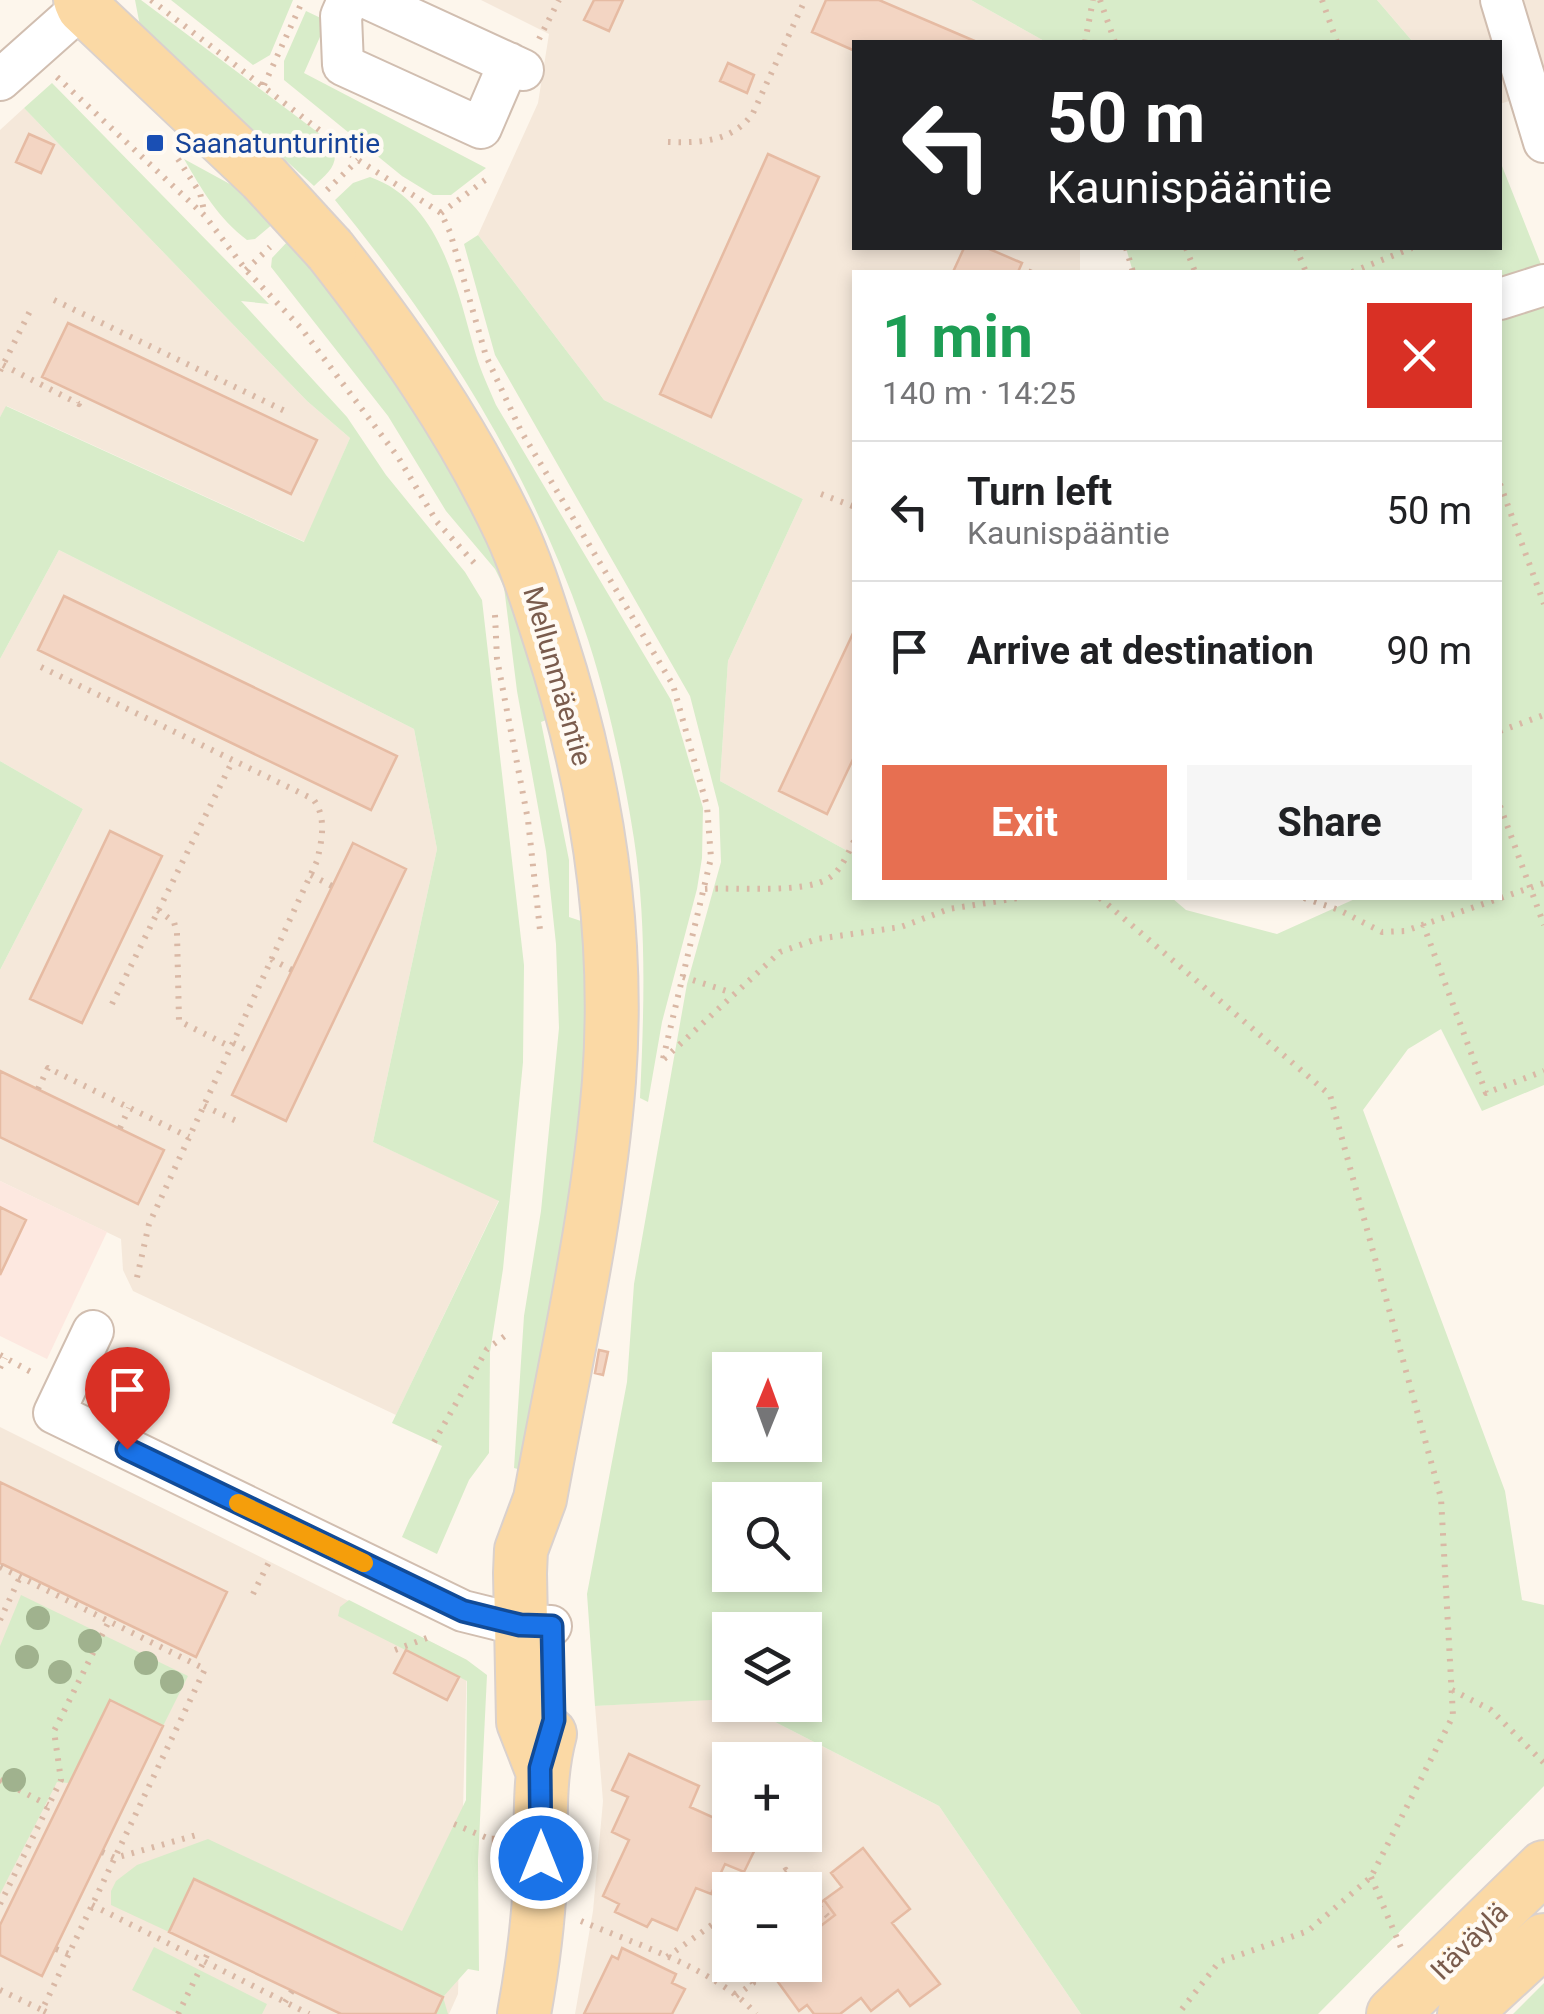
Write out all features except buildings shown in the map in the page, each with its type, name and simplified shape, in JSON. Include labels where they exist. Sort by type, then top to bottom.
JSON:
[{"type":"main road","name":"Mellunmäentie","points":[[79,2],[264,178],[330,250],[396,334],[436,394],[512,532],[572,705],[592,796],[610,930],[609,1078],[592,1216],[540,1499],[521,1550],[536,1625],[523,1722],[540,1768],[540,1886],[524,2014]]},
{"type":"main road","name":"Itäväylä","points":[[1393,2014],[1544,1868]]},
{"type":"main road","name":"Itäväylä","points":[[1464,2014],[1544,1940]]},
{"type":"street","points":[[348,0],[341,16],[343,65],[481,128],[516,67],[370,0]]},
{"type":"street","points":[[1501,0],[1544,142]]},
{"type":"street","points":[[0,80],[79,2]]},
{"type":"street","points":[[1502,298],[1544,286]]},
{"type":"street","points":[[93,1331],[54,1414],[463,1611],[536,1625]]},
{"type":"path","points":[[668,142],[706,143],[744,125],[754,113],[805,0]]},
{"type":"path","points":[[1086,40],[1096,0]]},
{"type":"path","points":[[1096,0],[1113,40]]},
{"type":"path","points":[[1322,0],[1336,40]]},
{"type":"path","points":[[264,84],[302,2]]},
{"type":"path","points":[[51,71],[205,216],[246,270],[302,328],[398,458],[438,522],[482,572]]},
{"type":"path","points":[[178,159],[200,193],[205,216]]},
{"type":"path","points":[[322,195],[358,160]]},
{"type":"path","points":[[440,213],[489,177]]},
{"type":"path","points":[[246,270],[278,239]]},
{"type":"path","points":[[1357,270],[1407,250]]},
{"type":"path","points":[[1032,270],[1035,264]]},
{"type":"path","points":[[54,300],[287,412]]},
{"type":"path","points":[[32,307],[1,368],[79,404],[82,396]]},
{"type":"path","points":[[1502,489],[1544,604]]},
{"type":"path","points":[[820,494],[852,506]]},
{"type":"path","points":[[494,606],[496,659],[528,820],[540,930]]},
{"type":"path","points":[[41,667],[318,804],[322,825],[311,876],[149,1224],[136,1282]]},
{"type":"path","points":[[1502,729],[1544,715]]},
{"type":"path","points":[[112,1004],[233,760]]},
{"type":"path","points":[[1502,811],[1544,926]]},
{"type":"path","points":[[705,889],[798,889],[831,878],[852,844]]},
{"type":"path","points":[[311,876],[332,886]]},
{"type":"path","points":[[1502,898],[1544,883]]},
{"type":"path","points":[[664,1059],[780,952],[816,938],[901,927],[949,908],[1004,900]]},
{"type":"path","points":[[1102,900],[1330,1095],[1441,1498],[1453,1716],[1371,1878],[1308,1931],[1218,1962],[1178,2014]]},
{"type":"path","points":[[1310,900],[1382,932],[1405,931],[1495,900]]},
{"type":"path","points":[[158,910],[174,922],[179,1021],[252,1053]]},
{"type":"path","points":[[1424,924],[1486,1093],[1544,1071]]},
{"type":"path","points":[[272,959],[292,970]]},
{"type":"path","points":[[682,976],[734,993]]},
{"type":"path","points":[[38,1089],[48,1068],[189,1137]]},
{"type":"path","points":[[204,1106],[241,1123]]},
{"type":"path","points":[[120,1128],[129,1108]]},
{"type":"path","points":[[434,1442],[487,1350],[509,1333]]},
{"type":"path","points":[[0,1368],[2,1357],[45,1379]]},
{"type":"path","points":[[253,1594],[274,1552]]},
{"type":"path","points":[[0,1566],[206,1669],[92,1905],[46,2012],[0,1990]]},
{"type":"path","points":[[0,1620],[20,1577]]},
{"type":"path","points":[[0,1904],[60,1780],[54,1732],[109,1621]]},
{"type":"path","points":[[395,1650],[437,1634]]},
{"type":"path","points":[[1451,1689],[1491,1710],[1544,1763]]},
{"type":"path","points":[[141,1771],[154,1777]]},
{"type":"path","points":[[0,1780],[48,1805]]},
{"type":"path","points":[[454,1824],[488,1838]]},
{"type":"path","points":[[102,1852],[115,1858],[200,1834]]},
{"type":"path","points":[[1371,1878],[1406,1959]]},
{"type":"path","points":[[92,1905],[309,2014]]},
{"type":"path","points":[[822,1910],[830,1919]]},
{"type":"path","points":[[581,1921],[667,1958],[736,1996],[756,2014]]},
{"type":"path","points":[[667,1958],[712,1924]]},
{"type":"path","points":[[56,1948],[71,1954]]},
{"type":"path","points":[[178,2014],[209,1951]]},
{"type":"path","points":[[736,1996],[752,1982]]},
{"type":"path","points":[[285,2002],[292,1991]]},
{"type":"shaded area","points":[[481,0],[971,0],[1042,40],[852,40],[852,250],[1080,250],[1080,270],[852,270],[852,853],[720,781],[728,661],[803,499],[604,400],[478,235],[538,103],[549,34]]},
{"type":"shaded area","points":[[1377,0],[1544,0],[1544,89],[1502,103],[1502,40],[1411,40]]},
{"type":"shaded area","points":[[24,108],[307,401],[350,438],[305,542],[7,406],[0,417],[0,130]]},
{"type":"shaded area","points":[[59,550],[414,729],[437,849],[373,1142],[499,1200],[396,1415],[133,1291],[123,1270],[121,1239],[0,1181],[0,970],[83,809],[0,761],[0,659]]},
{"type":"shaded area","points":[[0,1181],[107,1232],[47,1359],[0,1336]]},
{"type":"shaded area","points":[[0,1427],[467,1660],[458,1994],[449,2014],[0,2014]]},
{"type":"shaded area","points":[[712,1699],[712,1722],[775,1722],[814,1742],[712,1742],[712,1852],[822,1852],[822,1746],[939,1806],[1081,2014],[575,2014],[593,1911],[603,1801],[595,1706]]},
{"type":"green space","points":[[135,0],[141,0],[332,143],[335,157],[328,172],[314,186],[149,36],[140,26]]},
{"type":"green space","points":[[171,0],[293,0],[270,55],[253,65]]},
{"type":"green space","points":[[971,0],[1377,0],[1411,40],[1042,40]]},
{"type":"green space","points":[[306,11],[327,21],[304,73],[486,168],[451,195],[433,195],[402,176],[284,80],[284,61]]},
{"type":"green space","points":[[52,83],[269,304],[241,301],[347,417],[386,475],[465,572],[482,600],[524,965],[523,1062],[503,1269],[490,1352],[489,1453],[469,1480],[437,1554],[402,1537],[442,1446],[392,1423],[499,1201],[373,1142],[437,849],[414,729],[59,550],[0,659],[0,417],[6,406],[304,542],[350,438],[307,401],[24,108]]},
{"type":"green space","points":[[184,159],[239,189],[274,223],[255,239],[247,240],[219,213]]},
{"type":"green space","points":[[1502,166],[1544,272],[1544,1085],[1482,1111],[1441,1029],[1408,1049],[1363,1110],[1505,1491],[1522,1600],[1544,1605],[1544,1786],[1318,2014],[1081,2014],[939,1806],[822,1746],[822,1742],[814,1742],[775,1722],[822,1722],[822,1612],[712,1612],[712,1700],[595,1706],[587,1594],[627,1382],[634,1284],[687,984],[721,862],[719,808],[690,696],[495,355],[464,244],[478,235],[604,400],[803,499],[728,661],[720,781],[852,853],[852,900],[1174,900],[1186,910],[1277,934],[1353,900],[1502,900],[1502,270],[1132,270],[1127,250],[1502,250]]},
{"type":"green space","points":[[370,177],[394,189],[430,227],[453,277],[478,361],[496,405],[671,700],[703,808],[702,858],[662,1022],[648,1102],[640,1098],[643,969],[638,871],[619,759],[591,649],[536,511],[478,402],[410,298],[335,200],[353,183]]},
{"type":"green space","points":[[288,241],[355,315],[467,493],[501,569],[551,718],[541,722],[569,860],[569,917],[584,922],[586,1066],[570,1204],[521,1470],[514,1468],[524,1316],[541,1211],[559,1028],[556,944],[546,851],[517,691],[504,587],[495,569],[446,511],[388,416],[271,267],[272,258]]},
{"type":"green space","points":[[0,761],[83,809],[0,970]]},
{"type":"green space","points":[[21,1595],[188,1676],[163,1726],[109,1701],[69,1783],[57,1782],[0,1894],[0,1646]]},
{"type":"green space","points":[[349,1600],[467,1660],[487,1675],[478,1861],[479,1971],[468,1969],[443,1997],[448,2014],[435,2014],[442,1997],[195,1879],[169,1932],[111,1905],[116,1881],[137,1865],[208,1839],[402,1931],[466,1800],[467,1681],[338,1616],[340,1607]]},
{"type":"green space","points":[[154,1947],[267,2004],[262,2014],[179,2014],[132,1990]]},
{"type":"green space","points":[[1544,1983],[1544,2014],[1513,2014]]},
{"type":"slow traffic","points":[[238,1503],[364,1563]]},
{"type":"place","name":"Saanatunturintie","points":[[155,143]]},
{"type":"route","points":[[127,1449],[463,1611],[520,1625],[552,1626],[554,1720],[540,1768],[541,1858]]}]
